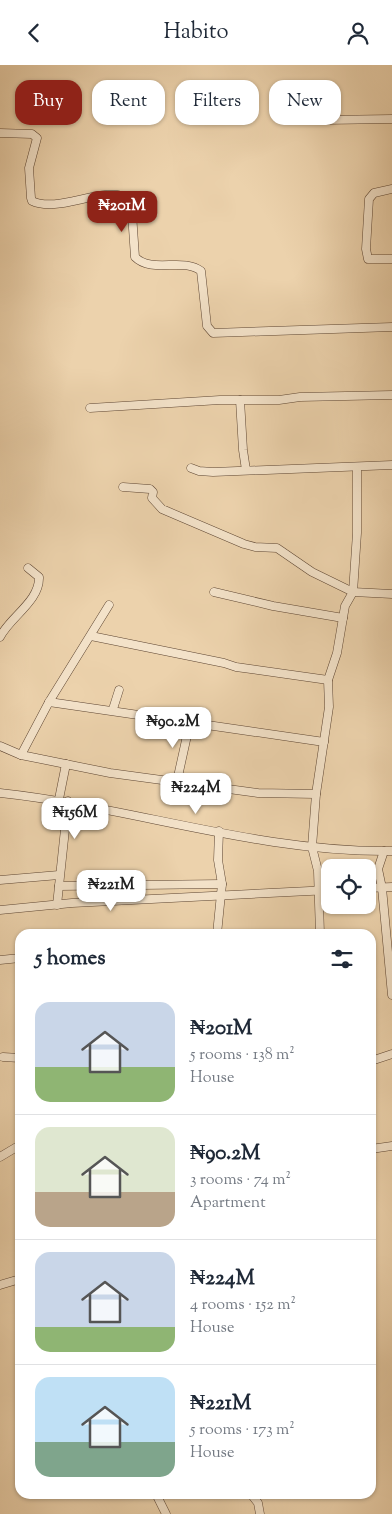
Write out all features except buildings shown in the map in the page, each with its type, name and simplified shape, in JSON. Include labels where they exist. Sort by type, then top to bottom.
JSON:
[{"type":"street","points":[[341,120],[392,119]]},
{"type":"street","points":[[0,133],[32,134],[37,138],[29,168],[32,201],[41,205],[85,197],[111,196],[131,199],[135,257],[145,264],[193,267],[201,271],[207,326],[213,333],[392,327]]},
{"type":"street","points":[[392,189],[374,193],[369,199],[366,249],[368,259],[392,259]]},
{"type":"street","points":[[90,409],[240,400],[392,395]]},
{"type":"street","points":[[240,400],[242,450],[246,470]]},
{"type":"street","points":[[190,468],[213,472],[392,465]]},
{"type":"street","points":[[320,929],[317,891],[318,871],[312,847],[316,794],[329,707],[328,680],[337,653],[345,607],[353,592],[358,533],[358,467]]},
{"type":"street","points":[[123,487],[150,489],[153,492],[152,498],[162,509],[255,547],[277,548],[312,572],[353,592],[392,595]]},
{"type":"street","points":[[0,637],[6,626],[24,607],[38,587],[39,577],[28,568]]},
{"type":"street","points":[[214,592],[273,606],[343,618]]},
{"type":"street","points":[[21,755],[49,702],[109,605]]},
{"type":"street","points":[[91,636],[236,667],[328,680]]},
{"type":"street","points":[[113,709],[119,690]]},
{"type":"street","points":[[49,702],[113,709],[324,741]]},
{"type":"street","points":[[177,781],[190,722]]},
{"type":"street","points":[[0,746],[21,755],[66,765],[258,793],[316,794]]},
{"type":"street","points":[[58,799],[66,765]]},
{"type":"street","points":[[0,793],[58,799],[219,831],[312,847],[388,851],[378,869],[382,888],[392,995]]},
{"type":"street","points":[[56,905],[68,801]]},
{"type":"street","points":[[218,929],[222,884],[218,860],[219,831]]},
{"type":"street","points":[[0,879],[59,875]]},
{"type":"street","points":[[59,886],[222,884]]},
{"type":"street","points":[[376,888],[392,887]]},
{"type":"street","points":[[0,911],[56,905],[221,896],[256,892],[321,891]]},
{"type":"street","points":[[0,960],[15,958]]},
{"type":"street","points":[[376,1059],[392,1054]]},
{"type":"street","points":[[3,1057],[15,1058]]},
{"type":"street","points":[[376,1148],[392,1145]]},
{"type":"street","points":[[0,1157],[15,1148]]},
{"type":"street","points":[[0,1285],[15,1280]]},
{"type":"street","points":[[158,1499],[166,1514]]},
{"type":"street","points":[[254,1499],[258,1503],[260,1514]]}]
